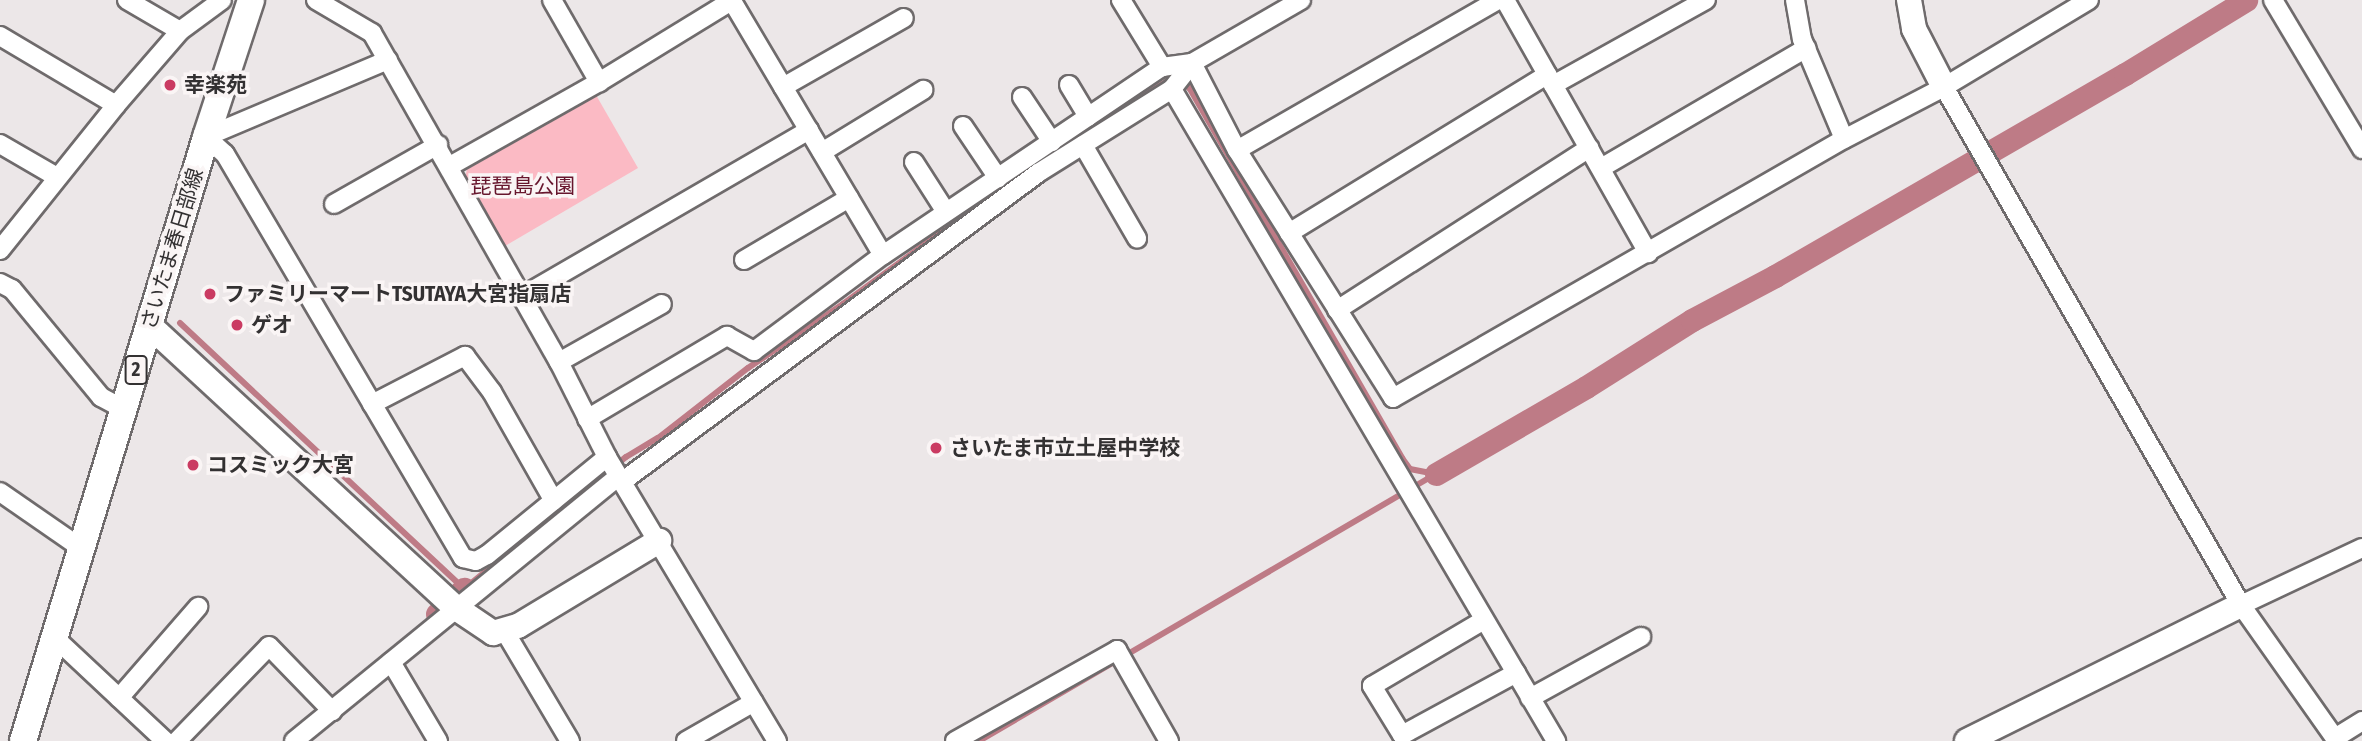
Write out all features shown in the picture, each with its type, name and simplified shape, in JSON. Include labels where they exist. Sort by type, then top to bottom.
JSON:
[{"type":"main road","name":"さいたま春日部線","points":[[23,741],[205,137],[251,0]]},
{"type":"street","points":[[127,0],[180,31]]},
{"type":"street","points":[[0,250],[116,105],[180,31],[222,0]]},
{"type":"street","points":[[316,0],[372,33],[450,166],[615,469],[777,741]]},
{"type":"street","points":[[552,0],[599,82]]},
{"type":"street","points":[[450,166],[599,82],[732,0],[883,255]]},
{"type":"street","points":[[1121,0],[1162,67]]},
{"type":"street","points":[[294,741],[456,608],[615,469],[1038,173],[1172,89],[1192,63],[1301,0]]},
{"type":"street","points":[[1237,150],[1498,0]]},
{"type":"street","points":[[1505,0],[1648,253]]},
{"type":"street","points":[[1289,233],[1550,80],[1706,0]]},
{"type":"street","points":[[1794,0],[1806,48],[1844,139]]},
{"type":"street","points":[[1909,0],[1914,29],[1944,87],[2241,606],[2336,740],[2362,721]]},
{"type":"street","points":[[1192,63],[1237,150],[1393,398],[1844,139],[1944,87],[2089,0]]},
{"type":"street","points":[[2273,0],[2362,149]]},
{"type":"street","points":[[783,87],[904,18]]},
{"type":"street","points":[[0,36],[116,105]]},
{"type":"street","points":[[1601,168],[1806,48]]},
{"type":"street","points":[[388,60],[205,137],[225,154],[463,558],[476,561],[487,555],[554,501],[615,469]]},
{"type":"street","points":[[587,419],[727,336],[754,351],[883,255],[1162,67],[1192,63]]},
{"type":"street","points":[[1069,85],[1088,117]]},
{"type":"street","points":[[1172,89],[1556,741]]},
{"type":"street","points":[[822,152],[923,90]]},
{"type":"street","points":[[1023,97],[1052,142]]},
{"type":"street","points":[[963,127],[998,178]]},
{"type":"street","points":[[521,297],[809,130]]},
{"type":"street","points":[[0,144],[57,177]]},
{"type":"street","points":[[334,204],[438,145]]},
{"type":"street","points":[[1083,145],[1137,238]]},
{"type":"street","points":[[1337,310],[1589,148]]},
{"type":"street","points":[[914,162],[946,212]]},
{"type":"street","points":[[744,260],[849,198]]},
{"type":"street","points":[[0,283],[12,289],[101,397],[124,410]]},
{"type":"street","points":[[559,362],[662,304]]},
{"type":"street","points":[[149,325],[456,608],[493,633],[519,626],[659,541]]},
{"type":"street","points":[[372,404],[465,356],[492,392],[554,501]]},
{"type":"street","points":[[0,492],[81,548]]},
{"type":"street","points":[[1967,741],[2362,548]]},
{"type":"street","points":[[119,698],[198,607]]},
{"type":"street","points":[[1484,621],[1372,686],[1402,735],[1516,674]]},
{"type":"street","points":[[504,630],[561,738]]},
{"type":"street","points":[[54,637],[165,741]]},
{"type":"street","points":[[1530,698],[1641,637]]},
{"type":"street","points":[[177,741],[269,646],[332,711]]},
{"type":"street","points":[[955,741],[1117,650],[1169,741]]},
{"type":"street","points":[[391,662],[438,741]]},
{"type":"street","points":[[686,741],[754,702]]},
{"type":"green space","name":"琵琶島公園","points":[[596,95],[638,168],[505,246],[465,178],[467,169]]},
{"type":"waterway","points":[[1436,474],[1586,387],[1692,320],[1775,276],[2125,74],[2246,0]]},
{"type":"waterway","points":[[180,323],[464,589],[626,457],[658,438],[748,368],[843,304],[1034,164],[1174,77]]},
{"type":"waterway","points":[[1182,80],[1190,89],[1402,458],[1410,469],[1436,474]]},
{"type":"waterway","points":[[979,741],[1434,475]]},
{"type":"waterway","points":[[437,614],[464,589]]},
{"type":"place","name":"幸楽苑","points":[[170,85]]},
{"type":"place","name":"ファミリーマートTSUTAYA大宮指扇店","points":[[210,294]]},
{"type":"place","name":"ゲオ","points":[[237,325]]},
{"type":"place","name":"さいたま市立土屋中学校","points":[[936,448]]},
{"type":"place","name":"コスミック大宮","points":[[193,465]]}]
